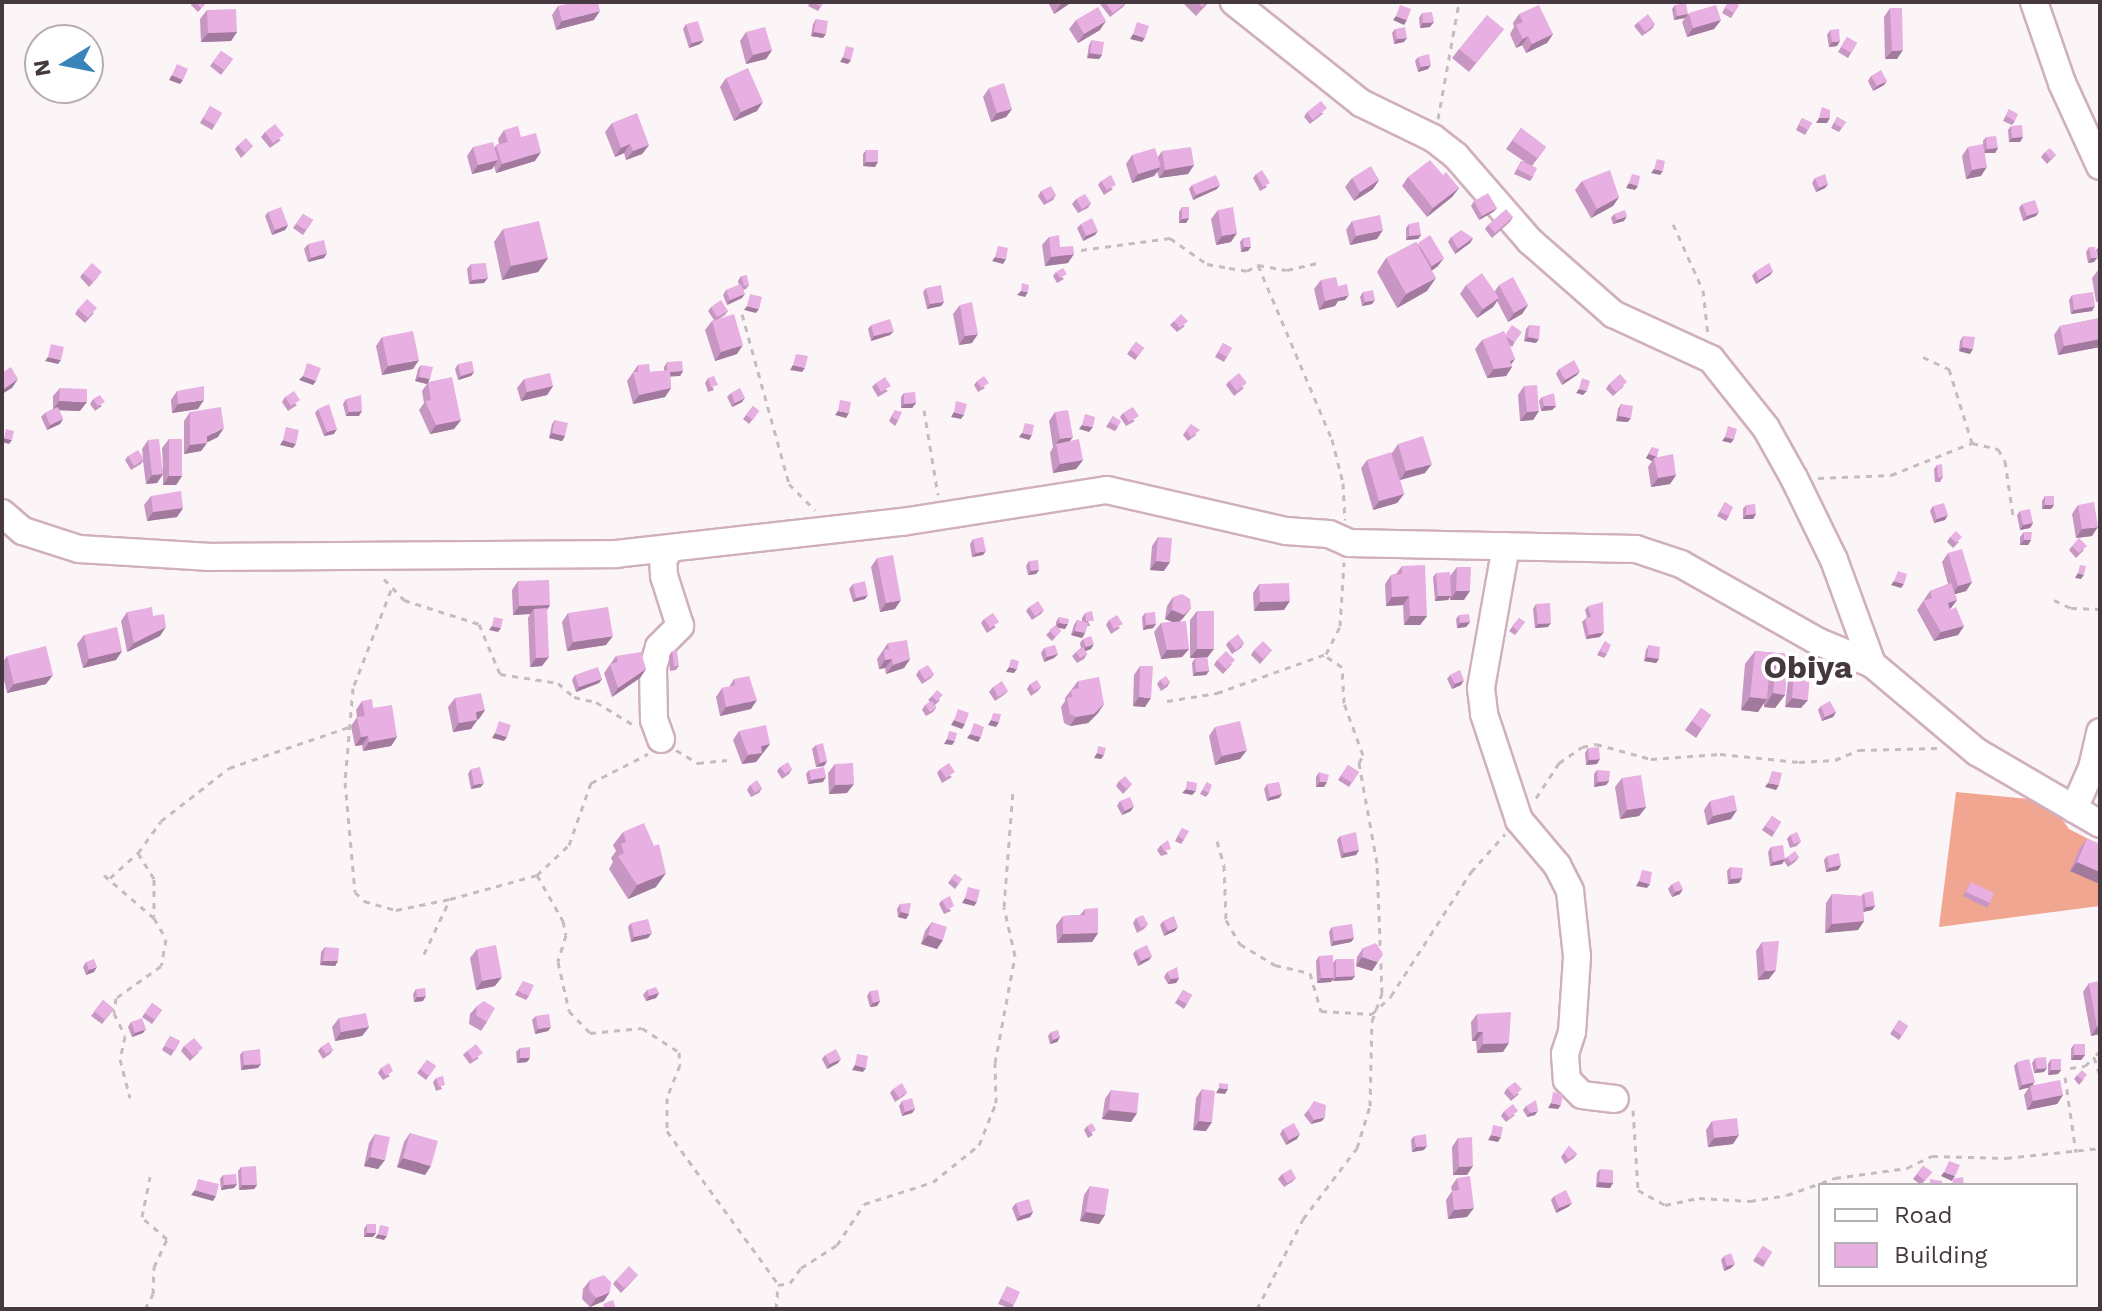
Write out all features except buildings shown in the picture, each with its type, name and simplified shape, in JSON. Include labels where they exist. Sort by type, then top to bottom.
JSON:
[{"type":"street","points":[[1234,2],[1361,103],[1433,138],[1456,156],[1530,241],[1558,261],[1601,304],[1711,359],[1766,428],[1794,478],[1834,560],[1872,664]]},
{"type":"street","points":[[2034,2],[2100,166]]},
{"type":"street","points":[[2,513],[23,531],[79,549],[211,557],[402,553],[616,554],[670,550],[952,514],[1107,490],[1286,531],[1329,534],[1349,543],[1636,549],[1681,564],[1819,642],[1872,664],[1977,752],[2100,824]]},
{"type":"street","points":[[1506,546],[1481,688],[1484,714],[1519,820],[1557,865],[1570,891],[1577,957],[1572,1032],[1565,1054],[1567,1080],[1582,1095],[1615,1099]]},
{"type":"street","points":[[661,739],[654,720],[653,667],[659,647],[680,626],[664,576],[663,559],[670,550]]},
{"type":"street","points":[[2074,809],[2092,768],[2100,732]]},
{"type":"path","points":[[1433,138],[1459,2]]},
{"type":"path","points":[[1673,224],[1703,290],[1711,359]]},
{"type":"path","points":[[1081,250],[1170,238],[1207,264],[1247,271],[1258,265],[1287,270],[1317,263]]},
{"type":"path","points":[[1167,701],[1217,693],[1324,655],[1340,626],[1340,575],[1349,543],[1336,452],[1258,265]]},
{"type":"path","points":[[742,314],[789,484],[835,529]]},
{"type":"path","points":[[1923,357],[1949,369],[1972,443]]},
{"type":"path","points":[[924,410],[933,489],[952,514]]},
{"type":"path","points":[[1794,478],[1891,475],[1972,443],[1998,449],[2005,461],[2013,516]]},
{"type":"path","points":[[402,553],[384,577],[391,589],[411,603],[479,624],[500,674],[558,683]]},
{"type":"path","points":[[391,589],[353,688],[349,727],[345,782],[355,892],[364,901],[396,910],[537,875],[569,845],[591,783],[634,765],[661,739]]},
{"type":"path","points":[[2054,600],[2071,608],[2100,609]]},
{"type":"path","points":[[1257,1309],[1303,1219],[1357,1148],[1370,1106],[1372,1021],[1382,993],[1377,863],[1359,763],[1363,755],[1344,703],[1342,667],[1324,655]]},
{"type":"path","points":[[110,878],[138,853],[161,821],[229,768],[349,727]]},
{"type":"path","points":[[778,1285],[790,1283],[801,1268],[830,1252],[864,1204],[933,1182],[979,1145],[996,1103],[995,1063],[1015,956],[1004,907],[1013,789]]},
{"type":"path","points":[[138,853],[154,879],[154,918]]},
{"type":"path","points":[[104,875],[154,918],[166,939],[166,955],[154,973],[116,998],[114,1013],[125,1036],[120,1059],[130,1098]]},
{"type":"path","points":[[537,875],[563,921],[559,983],[569,1011],[590,1033],[642,1028],[679,1052],[680,1065],[667,1098],[667,1131],[778,1285],[776,1309]]},
{"type":"path","points":[[424,954],[450,899]]},
{"type":"path","points":[[2070,1068],[2085,1066],[2100,1051]]},
{"type":"path","points":[[2094,1057],[2100,1076]]},
{"type":"path","points":[[2065,1077],[2076,1152]]},
{"type":"path","points":[[1615,1099],[1633,1109],[1638,1190],[1665,1205],[1707,1197],[1750,1201],[1787,1195],[1818,1184]]},
{"type":"path","points":[[1821,1183],[1835,1178],[1907,1168],[1932,1156],[2076,1152],[2100,1148]]},
{"type":"path","points":[[145,1309],[153,1294],[154,1267],[167,1239],[142,1217],[150,1177]]},
{"type":"shaded area","points":[[1956,792],[2049,801],[2069,829],[2100,845],[2100,906],[1939,927]]},
{"type":"district","name":"Obiya","points":[[1808,667]]}]
